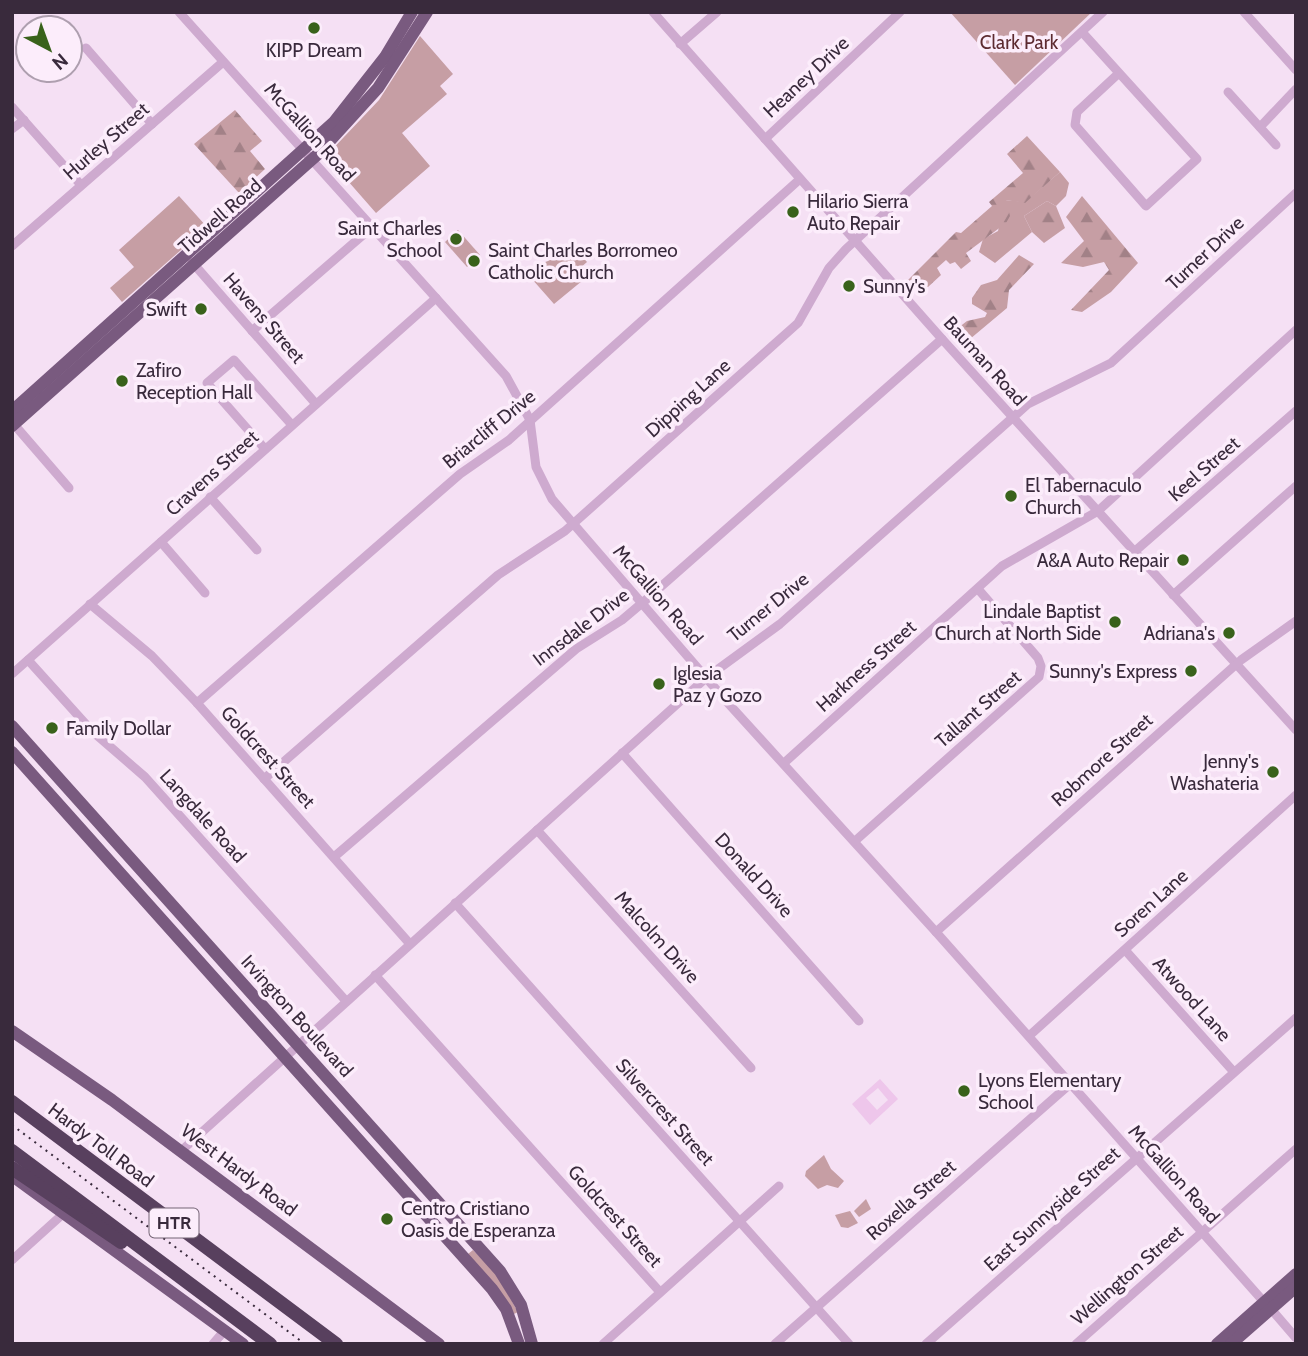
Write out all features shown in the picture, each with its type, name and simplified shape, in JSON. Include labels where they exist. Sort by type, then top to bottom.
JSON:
[{"type":"highway","name":"Hardy Toll Road","points":[[12,1102],[336,1344]]},
{"type":"highway","name":"HTR","points":[[12,1151],[270,1344]]},
{"type":"highway","points":[[12,1168],[139,1255],[174,1271]]},
{"type":"main road","name":"Tidwell Road","points":[[13,421],[106,334],[308,155],[334,122],[374,84],[419,27],[427,12]]},
{"type":"main road","name":"Tidwell Road","points":[[374,84],[411,14]]},
{"type":"main road","points":[[411,14],[419,27]]},
{"type":"main road","name":"Irvington Boulevard","points":[[12,726],[500,1271],[519,1320],[533,1344]]},
{"type":"main road","name":"Irvington Boulevard","points":[[12,752],[519,1320],[519,1344]]},
{"type":"main road","points":[[44,788],[56,775]]},
{"type":"main road","points":[[114,866],[127,853]]},
{"type":"main road","points":[[200,962],[213,951]]},
{"type":"main road","name":"West Hardy Road","points":[[12,1031],[181,1152],[439,1344]]},
{"type":"main road","points":[[349,1128],[361,1116]]},
{"type":"main road","points":[[12,1176],[243,1344]]},
{"type":"main road","points":[[456,1248],[468,1237]]},
{"type":"main road","points":[[1231,1344],[1296,1274]]},
{"type":"main road","points":[[1217,1344],[1296,1287]]},
{"type":"street","name":"McGallion Road","points":[[178,12],[506,376],[530,420],[534,458],[542,483],[573,524],[706,678],[855,841],[1296,1338]]},
{"type":"street","name":"Bauman Road","points":[[653,12],[942,339],[1296,730]]},
{"type":"street","points":[[680,44],[716,12]]},
{"type":"street","name":"Heaney Drive","points":[[765,139],[900,12]]},
{"type":"street","name":"Dipping Lane","points":[[264,779],[498,575],[573,524],[798,323],[829,268],[855,241],[1103,12]]},
{"type":"street","points":[[1244,12],[1296,70]]},
{"type":"street","points":[[1082,32],[1197,159],[1146,206],[1075,125],[1077,113],[1119,73]]},
{"type":"street","points":[[86,48],[152,124]]},
{"type":"street","name":"Hurley Street","points":[[12,246],[223,62]]},
{"type":"street","points":[[1260,127],[1296,89]]},
{"type":"street","points":[[1228,92],[1276,145]]},
{"type":"street","points":[[12,107],[81,185]]},
{"type":"street","points":[[12,130],[24,120]]},
{"type":"street","name":"Briarcliff Drive","points":[[197,703],[460,474],[495,451],[800,179]]},
{"type":"street","name":"Turner Drive","points":[[181,1152],[706,678],[780,624],[1040,395],[1077,382],[1111,363],[1296,193]]},
{"type":"street","points":[[252,331],[371,228]]},
{"type":"street","name":"Havens Street","points":[[190,260],[316,404]]},
{"type":"street","name":"Cravens Street","points":[[12,674],[436,298]]},
{"type":"street","name":"Harkness Street","points":[[784,763],[1015,557],[1098,512],[1296,330]]},
{"type":"street","name":"Innsdale Drive","points":[[334,857],[576,649],[641,604],[942,339]]},
{"type":"street","points":[[265,449],[208,383],[221,371],[234,360],[292,425]]},
{"type":"street","name":"Keel Street","points":[[1134,552],[1296,411]]},
{"type":"street","points":[[13,421],[69,488]]},
{"type":"street","points":[[1173,594],[1296,486]]},
{"type":"street","points":[[211,498],[257,550]]},
{"type":"street","points":[[160,542],[205,593]]},
{"type":"street","name":"Tallant Street","points":[[855,841],[1039,677],[1041,666],[1038,658],[978,589]]},
{"type":"street","name":"Goldcrest Street","points":[[90,604],[142,647],[197,703],[410,944]]},
{"type":"street","name":"Robmore Street","points":[[936,932],[1236,664],[1296,621]]},
{"type":"street","name":"Langdale Road","points":[[28,660],[92,731],[145,777],[346,1001]]},
{"type":"street","name":"Donald Drive","points":[[622,753],[859,1021]]},
{"type":"street","name":"Soren Lane","points":[[1029,1036],[1296,795]]},
{"type":"street","name":"Malcolm Drive","points":[[537,830],[751,1068]]},
{"type":"street","name":"Silvercrest Street","points":[[455,903],[849,1344]]},
{"type":"street","name":"Atwood Lane","points":[[1125,950],[1233,1071]]},
{"type":"street","name":"Goldcrest Street","points":[[375,975],[660,1292]]},
{"type":"street","name":"East Sunnyside Street","points":[[926,1344],[1296,1018]]},
{"type":"street","name":"Roxella Street","points":[[775,1344],[1070,1084]]},
{"type":"street","name":"Wellington Street","points":[[1076,1344],[1296,1149]]},
{"type":"street","points":[[603,1344],[779,1186]]},
{"type":"street","points":[[12,1260],[64,1213]]},
{"type":"street","points":[[213,1344],[225,1330]]},
{"type":"green space","name":"Clark Park","points":[[950,12],[1092,12],[1015,85]]},
{"type":"green space","points":[[420,36],[453,74],[440,86],[447,94],[402,133],[430,166],[376,213],[326,156],[379,100]]},
{"type":"green space","points":[[235,110],[262,141],[250,151],[265,169],[239,193],[194,144]]},
{"type":"green space","points":[[1027,136],[1060,172],[1025,203],[1006,200],[1010,216],[1006,223],[966,253],[971,261],[961,269],[955,262],[950,264],[946,260],[937,268],[941,275],[928,287],[907,281],[956,232],[961,233],[992,206],[989,202],[1023,173],[1007,154]]},
{"type":"green space","points":[[1060,172],[1069,183],[1066,196],[1056,206],[1047,201],[1024,216],[1032,232],[995,263],[979,252],[983,239],[998,231],[1005,200],[1025,202]]},
{"type":"green space","points":[[179,196],[207,227],[122,302],[110,288],[134,267],[119,250]]},
{"type":"green space","points":[[1082,196],[1138,263],[1111,292],[1082,312],[1071,310],[1109,270],[1104,262],[1083,267],[1061,263],[1084,241],[1066,217]]},
{"type":"green space","points":[[1047,201],[1056,206],[1065,228],[1044,243],[1032,232],[1024,216]]},
{"type":"green space","points":[[458,230],[480,255],[467,267],[445,242]]},
{"type":"green space","points":[[570,242],[587,262],[580,268],[588,276],[554,304],[524,270],[548,261]]},
{"type":"green space","points":[[1019,255],[1034,264],[1009,290],[1007,308],[970,339],[965,338],[958,328],[967,321],[985,317],[987,313],[972,304],[972,298],[981,285],[997,280]]},
{"type":"green space","points":[[824,1155],[831,1169],[844,1181],[838,1188],[827,1185],[818,1189],[805,1176],[806,1171]]},
{"type":"green space","points":[[866,1199],[871,1209],[859,1217],[854,1211]]},
{"type":"green space","points":[[850,1211],[858,1223],[848,1228],[841,1227],[835,1215]]},
{"type":"green space","points":[[473,1250],[496,1273],[518,1312],[514,1314],[468,1254]]},
{"type":"shaded area","points":[[880,1079],[898,1099],[870,1125],[852,1104]],"holes":[[[878,1088],[888,1100],[877,1110],[866,1098]]]},
{"type":"railway","points":[[12,1125],[305,1344]]},
{"type":"place","name":"KIPP Dream","points":[[314,28]]},
{"type":"place","name":"Hilario Sierra Auto Repair","points":[[793,212]]},
{"type":"place","name":"Saint Charles School","points":[[456,239]]},
{"type":"place","name":"Saint Charles Borromeo Catholic Church","points":[[474,261]]},
{"type":"place","name":"Sunny's","points":[[849,286]]},
{"type":"place","name":"Swift","points":[[201,309]]},
{"type":"place","name":"Zafiro Reception Hall","points":[[122,381]]},
{"type":"place","name":"El Tabernaculo Church","points":[[1011,496]]},
{"type":"place","name":"A&A Auto Repair","points":[[1183,560]]},
{"type":"place","name":"Lindale Baptist Church at North Side","points":[[1115,622]]},
{"type":"place","name":"Adriana's","points":[[1229,633]]},
{"type":"place","name":"Sunny's Express","points":[[1191,671]]},
{"type":"place","name":"Iglesia Paz y Gozo","points":[[659,684]]},
{"type":"place","name":"Family Dollar","points":[[52,728]]},
{"type":"place","name":"Jenny's Washateria","points":[[1273,772]]},
{"type":"place","name":"Lyons Elementary School","points":[[964,1091]]},
{"type":"place","name":"Centro Cristiano Oasis de Esperanza","points":[[387,1219]]}]
